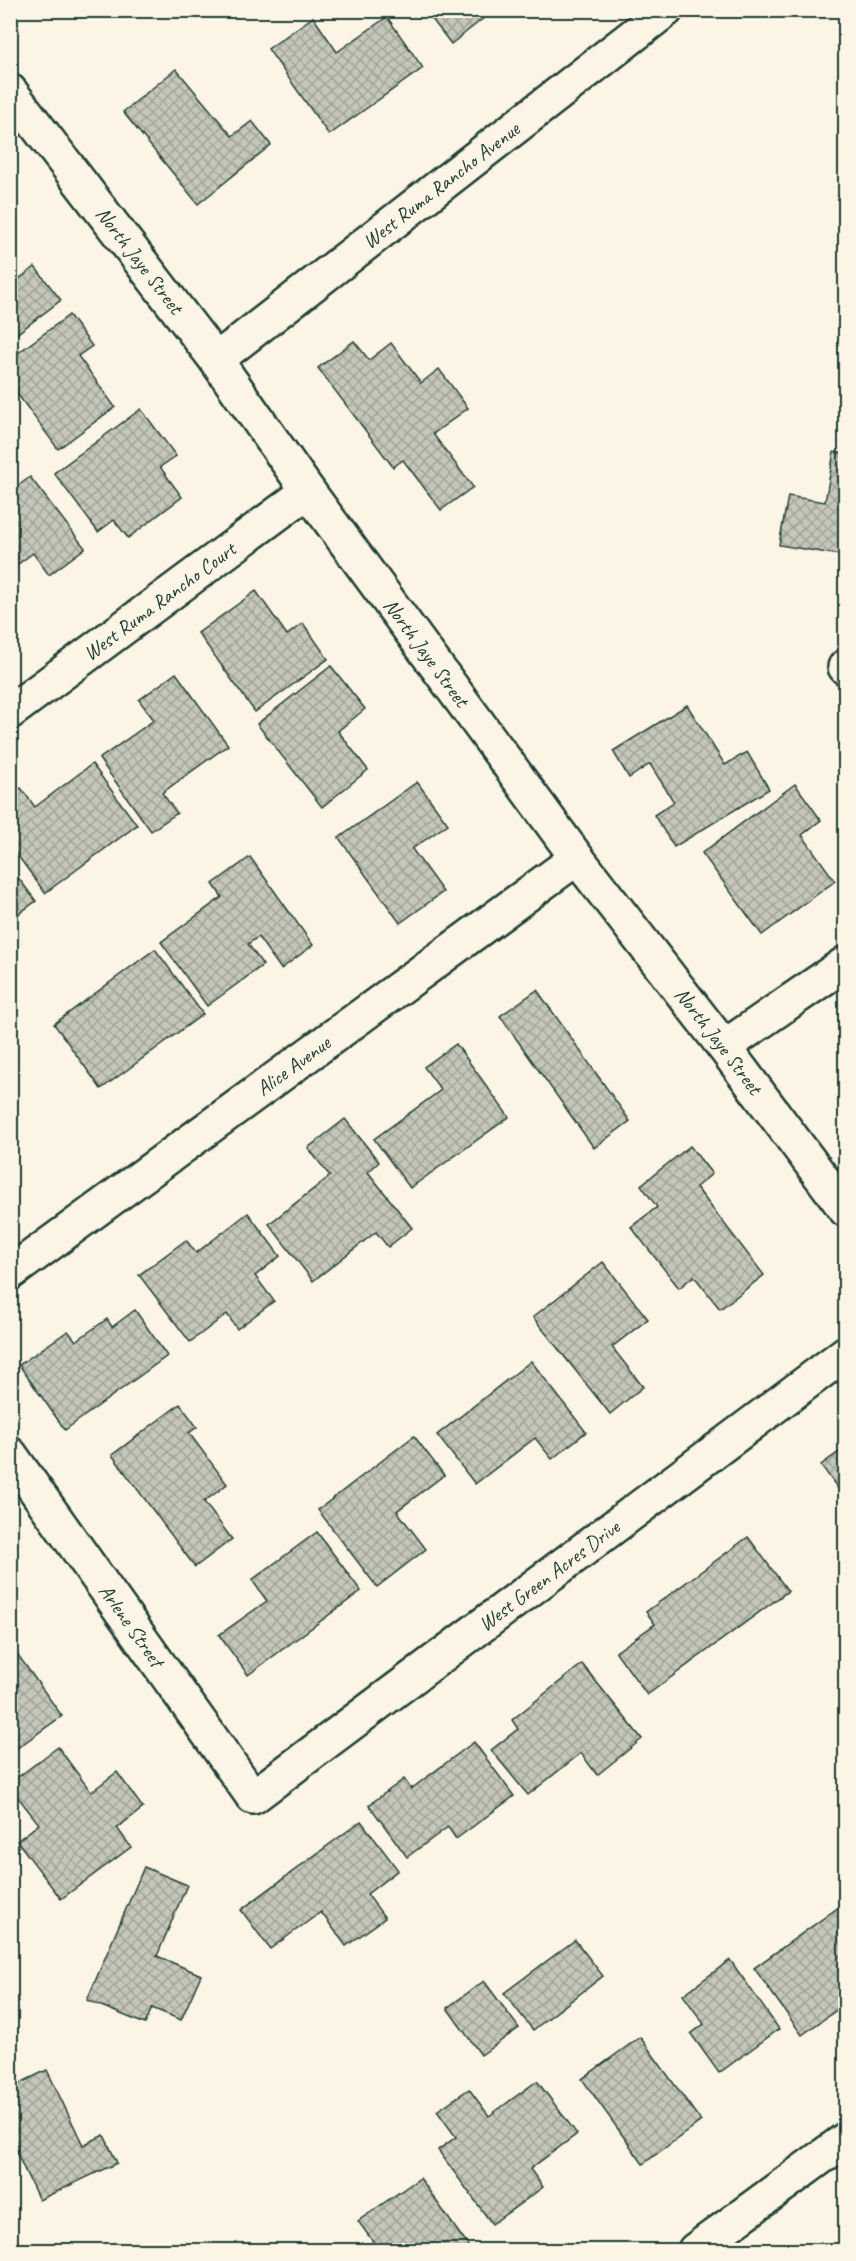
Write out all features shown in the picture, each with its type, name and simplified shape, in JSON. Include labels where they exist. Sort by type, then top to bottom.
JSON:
[{"type":"street","name":"West Ruma Rancho Avenue","points":[[216,360],[666,10]]},
{"type":"street","name":"North Jaye Street","points":[[10,91],[216,360],[308,491],[577,858],[724,1047],[846,1210]]},
{"type":"street","name":"West Ruma Rancho Court","points":[[10,712],[308,491]]},
{"type":"street","name":"Alice Avenue","points":[[10,1273],[577,858]]},
{"type":"street","points":[[724,1047],[846,963]]},
{"type":"street","name":"West Green Acres Drive","points":[[253,1797],[846,1353]]},
{"type":"street","name":"Arlene Street","points":[[10,1454],[253,1797]]},
{"type":"street","points":[[695,2250],[846,2139]]},
{"type":"building","points":[[425,10],[494,10],[451,44]]},
{"type":"building","points":[[313,17],[337,52],[387,17],[423,68],[329,135],[268,49]]},
{"type":"building","points":[[176,69],[232,136],[252,121],[271,145],[198,204],[123,112]]},
{"type":"building","points":[[10,266],[20,278],[35,267],[61,300],[10,339]]},
{"type":"building","points":[[69,315],[92,346],[78,356],[115,407],[58,449],[10,384],[10,359]]},
{"type":"building","points":[[354,341],[369,360],[391,343],[421,383],[439,369],[468,408],[433,434],[473,487],[441,510],[403,460],[393,467],[318,368]]},
{"type":"building","points":[[141,409],[176,456],[160,467],[182,497],[128,538],[114,520],[98,532],[54,473]]},
{"type":"building","points":[[834,452],[846,454],[846,556],[779,545],[788,496],[825,502]]},
{"type":"building","points":[[30,477],[85,548],[49,575],[33,553],[10,570],[10,492]]},
{"type":"building","points":[[256,591],[287,635],[303,623],[328,659],[255,712],[198,633]]},
{"type":"building","points":[[331,666],[365,709],[338,731],[368,770],[322,807],[257,724]]},
{"type":"building","points":[[176,673],[228,745],[162,793],[177,813],[151,831],[99,759],[154,720],[139,700]]},
{"type":"building","points":[[687,705],[725,765],[747,752],[769,789],[674,847],[654,815],[674,802],[650,764],[629,778],[613,751]]},
{"type":"building","points":[[92,764],[137,825],[45,893],[10,845],[10,796],[21,788],[35,807]]},
{"type":"building","points":[[417,782],[448,824],[412,849],[443,892],[400,923],[339,838]]},
{"type":"building","points":[[795,784],[821,820],[802,835],[835,881],[762,935],[702,853]]},
{"type":"building","points":[[250,857],[313,945],[281,969],[258,937],[248,944],[263,965],[207,1006],[161,942],[222,897],[213,884]]},
{"type":"building","points":[[10,867],[36,901],[10,920]]},
{"type":"building","points":[[155,949],[203,1014],[101,1089],[54,1024]]},
{"type":"building","points":[[537,990],[630,1121],[594,1148],[500,1016]]},
{"type":"building","points":[[456,1044],[509,1117],[410,1188],[374,1139],[441,1090],[424,1067]]},
{"type":"building","points":[[345,1119],[379,1162],[368,1172],[412,1228],[388,1247],[376,1232],[313,1281],[269,1224],[330,1176],[308,1148]]},
{"type":"building","points":[[690,1146],[712,1174],[696,1187],[764,1275],[720,1309],[694,1276],[679,1288],[631,1227],[657,1207],[641,1185]]},
{"type":"building","points":[[248,1213],[280,1256],[255,1276],[274,1301],[237,1329],[227,1314],[190,1342],[139,1275],[186,1240],[196,1253]]},
{"type":"building","points":[[603,1262],[648,1319],[612,1347],[643,1387],[610,1414],[533,1317]]},
{"type":"building","points":[[135,1310],[167,1356],[65,1430],[19,1365],[68,1331],[76,1341],[107,1319],[112,1327]]},
{"type":"building","points":[[531,1361],[586,1432],[552,1459],[535,1438],[475,1484],[437,1435]]},
{"type":"building","points":[[180,1404],[197,1427],[189,1433],[227,1484],[204,1502],[232,1539],[195,1567],[112,1455]]},
{"type":"building","points":[[414,1436],[444,1475],[397,1511],[426,1549],[377,1587],[318,1510]]},
{"type":"building","points":[[846,1447],[846,1500],[821,1465]]},
{"type":"building","points":[[317,1532],[361,1591],[248,1675],[219,1635],[267,1601],[252,1580]]},
{"type":"building","points":[[748,1537],[788,1591],[647,1695],[616,1652],[655,1624],[646,1612]]},
{"type":"building","points":[[10,1644],[62,1716],[10,1753]]},
{"type":"building","points":[[582,1664],[642,1739],[597,1775],[581,1753],[528,1795],[491,1750],[518,1729],[512,1720]]},
{"type":"building","points":[[474,1742],[514,1796],[456,1839],[448,1827],[407,1857],[369,1805],[404,1779],[411,1789]]},
{"type":"building","points":[[58,1747],[91,1792],[117,1772],[143,1808],[117,1828],[131,1847],[61,1899],[17,1841],[39,1824],[10,1787],[10,1783]]},
{"type":"building","points":[[361,1821],[398,1870],[367,1894],[385,1918],[346,1946],[321,1912],[270,1949],[241,1910]]},
{"type":"building","points":[[144,1867],[187,1885],[157,1956],[201,1975],[181,2020],[152,2008],[145,2024],[87,2000]]},
{"type":"building","points":[[846,1902],[846,2003],[802,2035],[754,1968]]},
{"type":"building","points":[[575,1940],[603,1976],[533,2030],[504,1993]]},
{"type":"building","points":[[730,1960],[779,2029],[719,2073],[691,2034],[704,2024],[683,1995]]},
{"type":"building","points":[[484,1981],[519,2028],[481,2055],[447,2008]]},
{"type":"building","points":[[640,2037],[701,2121],[643,2164],[582,2079]]},
{"type":"building","points":[[47,2070],[83,2145],[104,2135],[117,2163],[39,2200],[10,2139],[10,2088]]},
{"type":"building","points":[[537,2081],[577,2134],[530,2169],[543,2187],[492,2224],[438,2150],[456,2137],[437,2111],[469,2089],[489,2116]]},
{"type":"building","points":[[420,2178],[471,2250],[379,2250],[358,2221]]},
{"type":"building","points":[[26,2245],[30,2250],[18,2250]]}]
